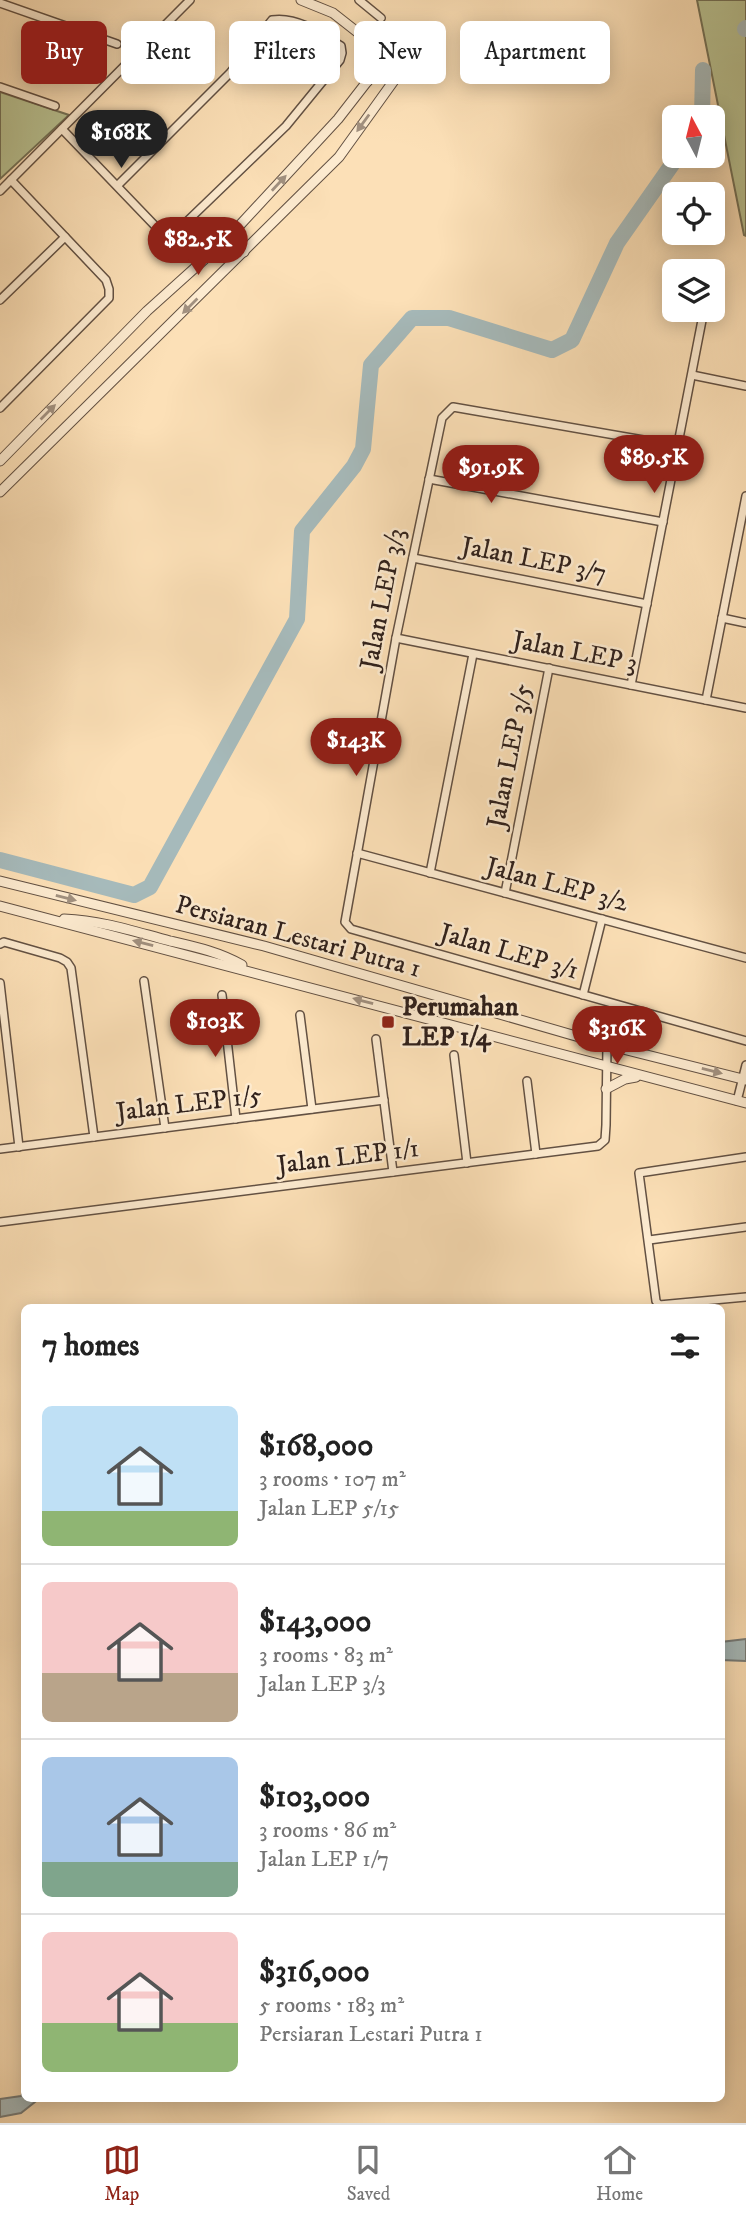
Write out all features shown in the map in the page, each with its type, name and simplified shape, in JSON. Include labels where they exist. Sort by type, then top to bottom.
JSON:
[{"type":"street","points":[[0,191],[190,0]]},
{"type":"street","points":[[301,0],[333,13],[354,28]]},
{"type":"street","points":[[359,0],[381,18]]},
{"type":"street","points":[[0,3],[117,44]]},
{"type":"street","points":[[62,129],[117,186],[160,230],[168,234],[176,232],[286,126],[340,60],[341,46],[316,30],[282,18],[272,20],[230,73],[117,186]]},
{"type":"street","points":[[0,460],[147,311],[227,239],[338,119],[367,84]]},
{"type":"street","points":[[0,492],[339,157],[392,84]]},
{"type":"street","points":[[0,87],[55,106]]},
{"type":"street","points":[[0,408],[108,298],[109,289],[106,280],[10,180]]},
{"type":"street","points":[[0,300],[65,237]]},
{"type":"street","points":[[227,239],[244,252]]},
{"type":"street","points":[[631,685],[702,322]]},
{"type":"street","points":[[692,375],[746,386]]},
{"type":"street","name":"Jalan LEP 3/3","points":[[345,922],[396,638],[442,418],[453,407],[678,446]]},
{"type":"street","points":[[429,479],[663,522]]},
{"type":"street","points":[[706,700],[746,496]]},
{"type":"street","points":[[736,545],[746,547]]},
{"type":"street","name":"Jalan LEP 3/7","points":[[413,558],[647,604]]},
{"type":"street","points":[[722,618],[746,623]]},
{"type":"street","name":"Jalan LEP 3","points":[[396,638],[746,708]]},
{"type":"street","points":[[430,873],[473,654]]},
{"type":"street","name":"Jalan LEP 3/5","points":[[505,893],[549,668]]},
{"type":"street","name":"Jalan LEP 3/2","points":[[357,853],[746,958]]},
{"type":"street","name":"Persiaran Lestari Putra 1","points":[[0,881],[264,946],[607,1045],[744,1079]]},
{"type":"street","name":"Persiaran Lestari Putra 1","points":[[0,906],[42,918],[97,921],[222,953],[253,971],[742,1102]]},
{"type":"street","points":[[583,995],[602,919]]},
{"type":"street","name":"Jalan LEP 3/1","points":[[345,922],[351,929],[746,1041]]},
{"type":"street","points":[[0,944],[5,942],[67,962],[71,968],[94,1137]]},
{"type":"street","points":[[144,981],[165,1128]]},
{"type":"street","points":[[0,983],[19,1147]]},
{"type":"street","points":[[222,995],[236,1119]]},
{"type":"street","points":[[300,1015],[313,1109]]},
{"type":"street","points":[[376,1039],[393,1172]]},
{"type":"street","name":"Jalan LEP 1/1","points":[[0,1222],[598,1146],[605,1140],[607,1045]]},
{"type":"street","points":[[454,1055],[467,1163]]},
{"type":"street","points":[[742,1102],[746,1065]]},
{"type":"street","points":[[606,1089],[625,1079],[641,1076]]},
{"type":"street","points":[[527,1081],[536,1154]]},
{"type":"street","name":"Jalan LEP 1/5","points":[[0,1149],[384,1100]]},
{"type":"street","points":[[658,1304],[639,1173],[746,1157]]},
{"type":"street","points":[[649,1240],[746,1227]]},
{"type":"street","points":[[681,1304],[746,1297]]},
{"type":"green space","points":[[697,0],[746,0],[746,236],[725,140],[725,105],[718,105]]},
{"type":"green space","points":[[0,92],[69,115],[0,179]]},
{"type":"shaded area","points":[[746,1639],[746,1661],[725,1660],[725,1642]]},
{"type":"shaded area","points":[[21,2096],[21,2102],[35,2102],[21,2113],[0,2117],[0,2099]]},
{"type":"waterway","points":[[702,105],[703,70]]},
{"type":"waterway","points":[[0,860],[134,895],[150,887],[297,619],[302,531],[354,466],[363,449],[371,365],[412,318],[449,318],[552,350],[572,340],[617,243],[670,168]]},
{"type":"place","name":"Perumahan LEP 1/4","points":[[388,1022]]}]
